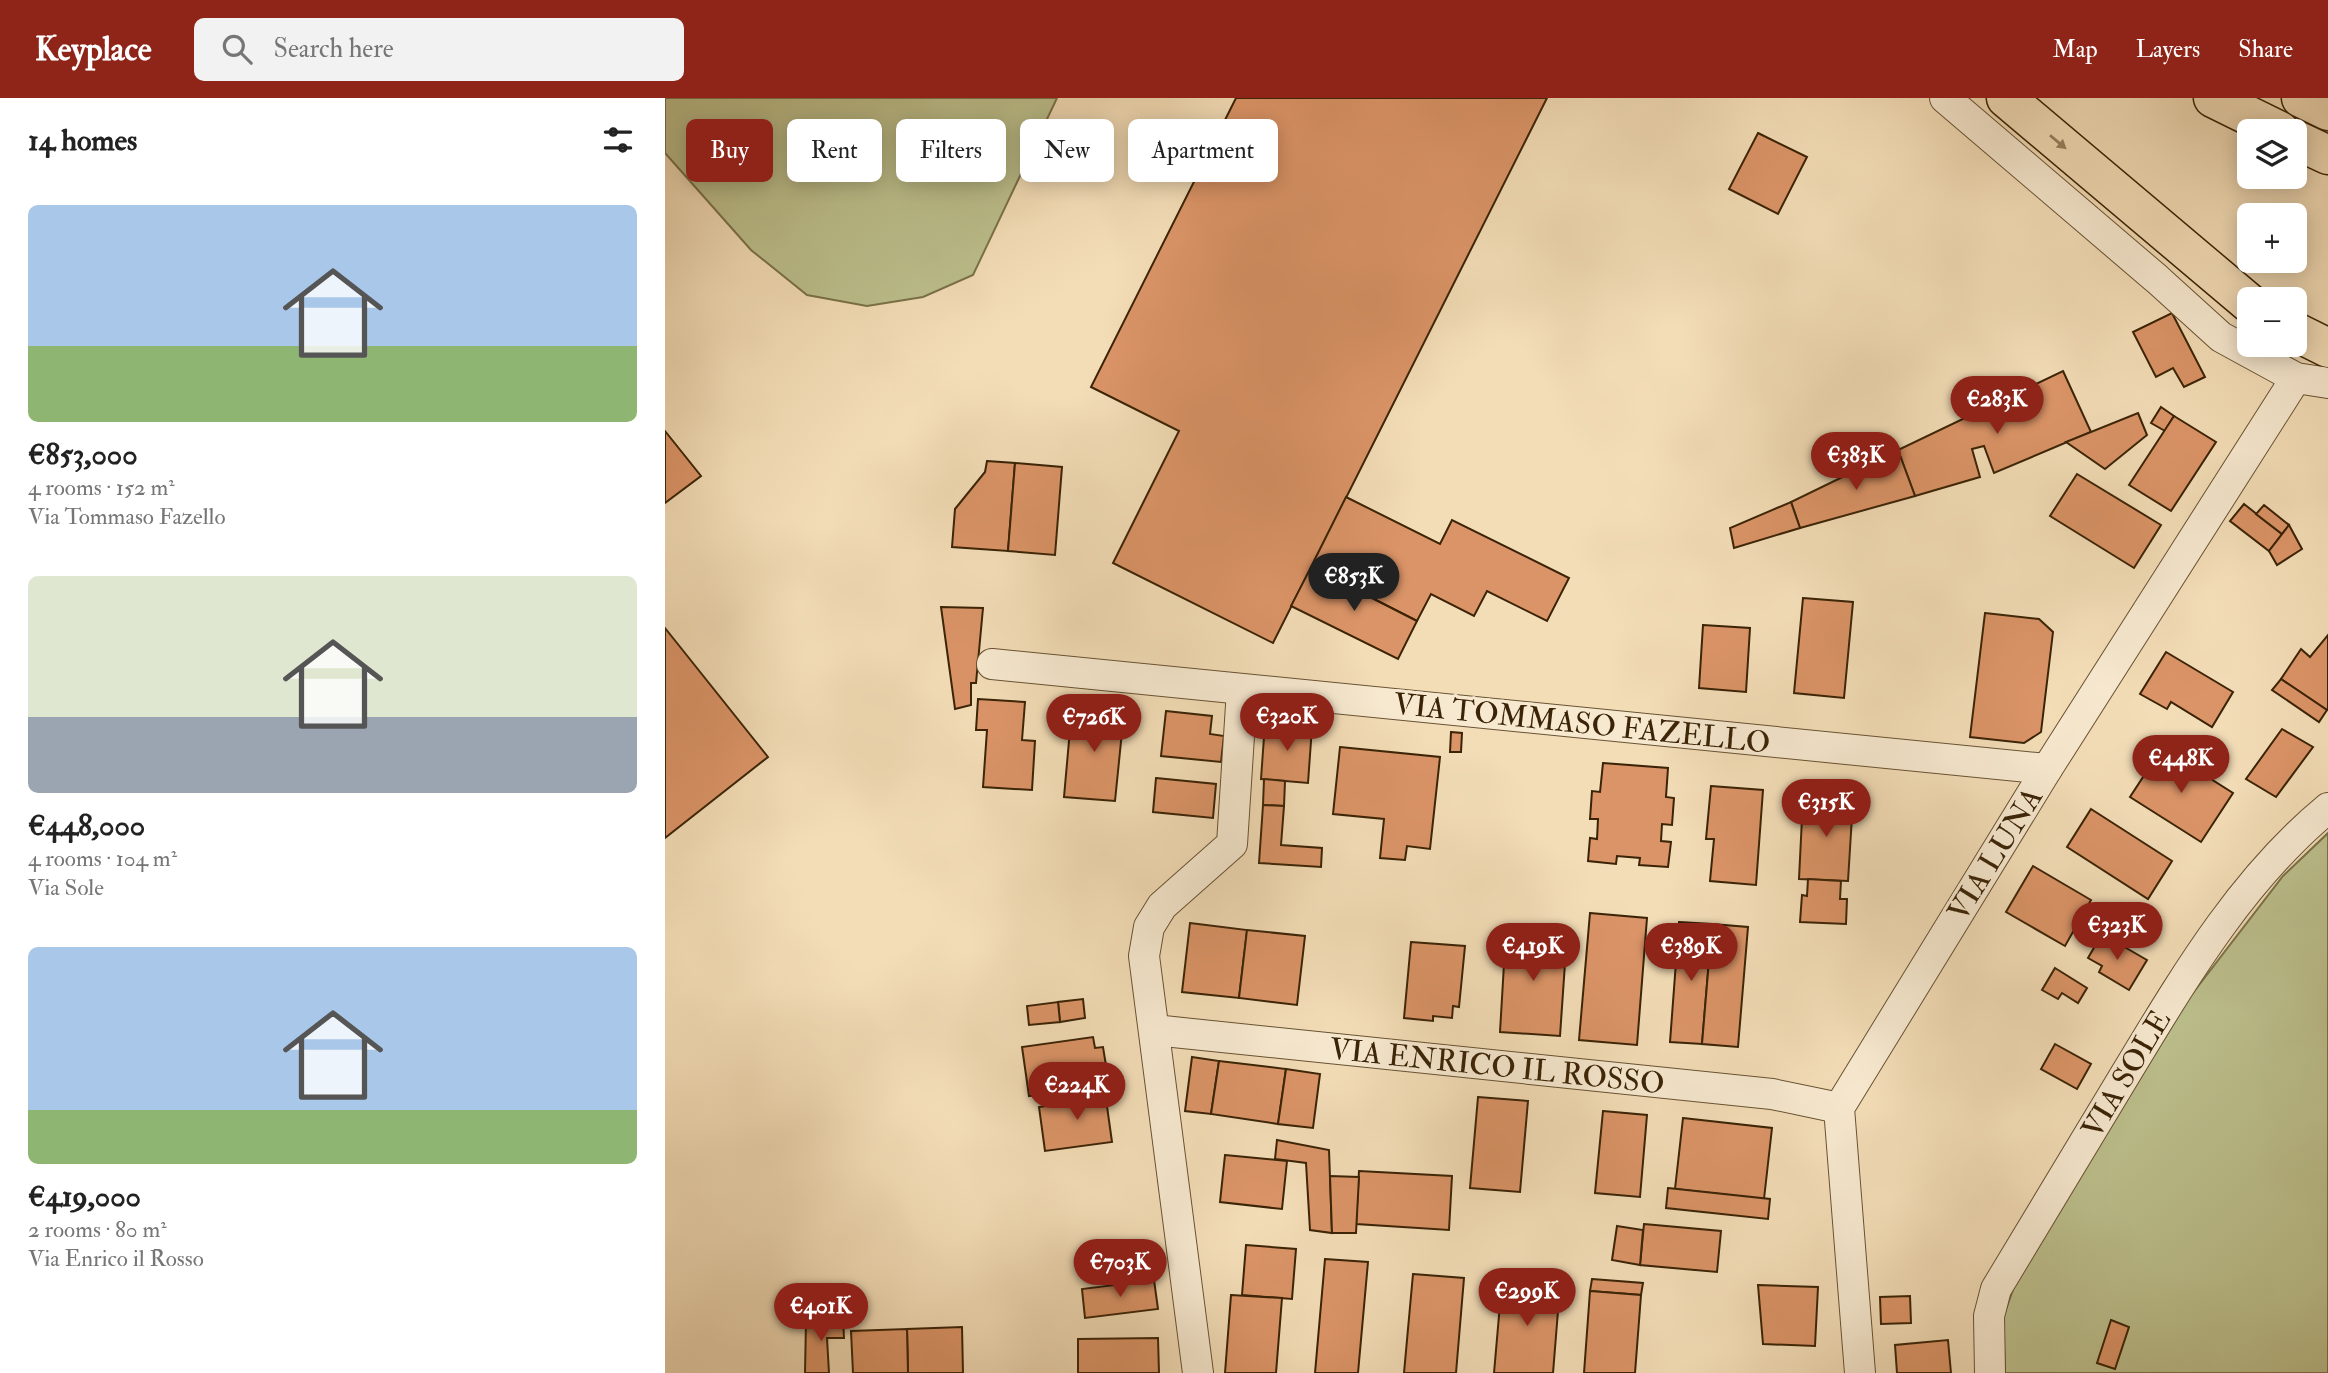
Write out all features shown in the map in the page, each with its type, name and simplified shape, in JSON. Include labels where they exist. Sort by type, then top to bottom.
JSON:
[{"type":"main road","points":[[2006,98],[2237,293]]},
{"type":"main road","points":[[2213,98],[2256,119]]},
{"type":"main road","points":[[2301,98],[2328,111]]},
{"type":"main road","points":[[2307,145],[2328,155]]},
{"type":"main road","points":[[2307,338],[2328,348]]},
{"type":"street","points":[[1945,98],[2221,337],[2295,378],[2328,383]]},
{"type":"street","name":"VIA LUNA","points":[[1839,1108],[2047,769],[2295,378]]},
{"type":"street","name":"VIA TOMMASO FAZELLO","points":[[992,664],[2047,769]]},
{"type":"street","points":[[1198,1373],[1144,956],[1149,927],[1162,906],[1232,844],[1243,690]]},
{"type":"street","name":"VIA SOLE","points":[[1990,1373],[1989,1316],[1996,1289],[2197,957],[2272,861],[2298,833],[2328,808]]},
{"type":"street","name":"VIA ENRICO IL ROSSO","points":[[1154,1030],[1772,1094],[1839,1108]]},
{"type":"street","points":[[1839,1108],[1860,1373]]},
{"type":"green space","points":[[665,98],[1057,98],[1047,119],[1020,119],[1020,176],[973,275],[923,297],[867,306],[807,295],[751,250],[691,182],[773,182],[773,119],[686,119],[686,177],[665,153]]},
{"type":"green space","points":[[2328,833],[2328,1373],[2005,1373],[2003,1318],[2015,1284],[2189,998],[2283,876]]},
{"type":"building","points":[[1236,98],[1547,98],[1273,643],[1113,563],[1179,431],[1091,387],[1194,182],[1278,182],[1278,119],[1225,119]]},
{"type":"building","points":[[1758,133],[1807,157],[1778,214],[1729,189]]},
{"type":"building","points":[[2172,313],[2205,377],[2184,387],[2173,368],[2156,377],[2133,332]]},
{"type":"building","points":[[2063,371],[2091,432],[1994,473],[1984,446],[1972,449],[1980,477],[1915,496],[1898,450]]},
{"type":"building","points":[[2161,407],[2174,416],[2165,431],[2151,423]]},
{"type":"building","points":[[2138,413],[2147,435],[2105,469],[2066,442]]},
{"type":"building","points":[[2174,416],[2216,442],[2171,511],[2129,485]]},
{"type":"building","points":[[665,431],[701,476],[665,503]]},
{"type":"building","points":[[1898,450],[1915,496],[1800,528],[1791,502]]},
{"type":"building","points":[[987,461],[1015,463],[1008,551],[952,547],[955,509],[985,472]]},
{"type":"building","points":[[1015,463],[1062,467],[1055,555],[1008,551]]},
{"type":"building","points":[[2077,474],[2161,525],[2134,568],[2050,516]]},
{"type":"building","points":[[1346,497],[1440,544],[1452,520],[1569,578],[1547,621],[1487,591],[1474,616],[1431,594],[1417,621],[1311,567]]},
{"type":"building","points":[[1791,502],[1800,528],[1734,548],[1730,528]]},
{"type":"building","points":[[2244,504],[2282,534],[2269,551],[2230,521]]},
{"type":"building","points":[[2264,505],[2289,525],[2282,534],[2256,514]]},
{"type":"building","points":[[2289,525],[2302,549],[2277,565],[2269,551]]},
{"type":"building","points":[[1311,567],[1417,621],[1398,659],[1291,606]]},
{"type":"building","points":[[1803,598],[1853,602],[1844,698],[1794,693]]},
{"type":"building","points":[[941,607],[983,608],[976,683],[971,683],[971,705],[955,709]]},
{"type":"building","points":[[1985,613],[2039,619],[2053,632],[2041,732],[2024,743],[1970,737]]},
{"type":"building","points":[[1703,625],[1750,628],[1746,692],[1699,688]]},
{"type":"building","points":[[665,628],[768,757],[665,838]]},
{"type":"building","points":[[2328,635],[2327,710],[2281,679],[2301,649],[2310,657]]},
{"type":"building","points":[[2166,652],[2233,692],[2212,727],[2171,702],[2167,709],[2140,694]]},
{"type":"building","points":[[2281,679],[2327,710],[2319,722],[2272,690]]},
{"type":"building","points":[[978,699],[1025,702],[1022,740],[1035,741],[1032,790],[983,787],[987,730],[976,730]]},
{"type":"building","points":[[1072,707],[1124,712],[1115,801],[1064,797]]},
{"type":"building","points":[[1166,711],[1212,716],[1210,734],[1224,736],[1221,762],[1161,756]]},
{"type":"building","points":[[1265,723],[1312,727],[1308,783],[1261,779]]},
{"type":"building","points":[[2282,729],[2313,747],[2276,797],[2246,779]]},
{"type":"building","points":[[1451,732],[1462,733],[1461,752],[1450,752]]},
{"type":"building","points":[[1340,747],[1440,757],[1430,849],[1407,846],[1405,860],[1380,858],[1384,819],[1333,814]]},
{"type":"building","points":[[2162,748],[2233,793],[2201,842],[2130,797]]},
{"type":"building","points":[[1603,763],[1668,768],[1666,797],[1674,798],[1672,825],[1662,824],[1661,841],[1671,842],[1668,867],[1639,865],[1640,858],[1617,856],[1616,864],[1588,861],[1590,838],[1597,839],[1598,819],[1590,819],[1592,791],[1600,792]]},
{"type":"building","points":[[1156,778],[1216,784],[1213,818],[1153,812]]},
{"type":"building","points":[[1264,779],[1285,781],[1284,806],[1263,805]]},
{"type":"building","points":[[1711,786],[1763,790],[1756,885],[1710,881],[1714,839],[1706,839]]},
{"type":"building","points":[[1803,798],[1853,800],[1848,881],[1799,879]]},
{"type":"building","points":[[1263,805],[1284,806],[1281,845],[1322,848],[1321,867],[1259,863]]},
{"type":"building","points":[[2091,809],[2172,861],[2148,899],[2067,847]]},
{"type":"building","points":[[2033,866],[2091,900],[2065,946],[2006,912]]},
{"type":"building","points":[[1808,879],[1841,881],[1840,899],[1847,899],[1846,924],[1800,922],[1802,895],[1807,896]]},
{"type":"building","points":[[1590,913],[1647,918],[1637,1045],[1579,1040]]},
{"type":"building","points":[[1679,922],[1712,924],[1702,1044],[1670,1042]]},
{"type":"building","points":[[1190,923],[1247,930],[1239,998],[1182,992]]},
{"type":"building","points":[[1712,924],[1748,927],[1738,1047],[1702,1044]]},
{"type":"building","points":[[1247,930],[1305,936],[1297,1005],[1239,998]]},
{"type":"building","points":[[1506,930],[1567,934],[1560,1036],[1500,1032]]},
{"type":"building","points":[[2102,934],[2147,960],[2129,990],[2099,972],[2102,966],[2088,958]]},
{"type":"building","points":[[1411,942],[1465,946],[1459,1007],[1453,1006],[1452,1018],[1433,1016],[1433,1021],[1404,1018]]},
{"type":"building","points":[[2055,968],[2087,988],[2078,1003],[2062,993],[2058,999],[2042,990]]},
{"type":"building","points":[[1083,999],[1085,1018],[1060,1022],[1058,1002]]},
{"type":"building","points":[[1058,1002],[1060,1022],[1029,1025],[1027,1006]]},
{"type":"building","points":[[1093,1037],[1095,1048],[1103,1047],[1109,1084],[1029,1096],[1022,1047]]},
{"type":"building","points":[[2055,1044],[2091,1064],[2077,1089],[2041,1069]]},
{"type":"building","points":[[1192,1057],[1219,1061],[1211,1114],[1185,1111]]},
{"type":"building","points":[[1219,1061],[1286,1069],[1278,1124],[1211,1114]]},
{"type":"building","points":[[1286,1069],[1320,1074],[1313,1128],[1278,1124]]},
{"type":"building","points":[[1104,1085],[1112,1142],[1045,1151],[1039,1107],[1082,1101],[1081,1089]]},
{"type":"building","points":[[1478,1097],[1528,1101],[1520,1192],[1470,1188]]},
{"type":"building","points":[[1603,1111],[1647,1115],[1640,1197],[1595,1193]]},
{"type":"building","points":[[1683,1118],[1772,1128],[1764,1199],[1675,1189]]},
{"type":"building","points":[[1277,1140],[1329,1150],[1332,1233],[1310,1230],[1306,1163],[1275,1159]]},
{"type":"building","points":[[1225,1155],[1287,1161],[1282,1209],[1220,1202]]},
{"type":"building","points":[[1359,1171],[1452,1176],[1449,1230],[1356,1224]]},
{"type":"building","points":[[1330,1176],[1359,1177],[1356,1233],[1332,1233]]},
{"type":"building","points":[[1668,1188],[1770,1199],[1768,1219],[1666,1208]]},
{"type":"building","points":[[1644,1224],[1721,1231],[1717,1272],[1640,1265]]},
{"type":"building","points":[[1617,1226],[1643,1230],[1640,1265],[1612,1260]]},
{"type":"building","points":[[1246,1245],[1296,1249],[1292,1299],[1242,1295]]},
{"type":"building","points":[[1325,1259],[1368,1262],[1358,1373],[1315,1373]]},
{"type":"building","points":[[1413,1274],[1464,1278],[1456,1373],[1404,1373]]},
{"type":"building","points":[[1592,1279],[1643,1283],[1641,1295],[1590,1291]]},
{"type":"building","points":[[1154,1280],[1158,1309],[1085,1318],[1082,1289]]},
{"type":"building","points":[[1502,1281],[1560,1286],[1553,1373],[1494,1373]]},
{"type":"building","points":[[1758,1285],[1818,1287],[1815,1346],[1763,1344]]},
{"type":"building","points":[[1590,1291],[1641,1295],[1635,1373],[1584,1373]]},
{"type":"building","points":[[1231,1295],[1282,1298],[1276,1373],[1225,1373]]},
{"type":"building","points":[[1910,1296],[1911,1323],[1881,1324],[1880,1297]]},
{"type":"building","points":[[843,1318],[844,1338],[827,1338],[829,1373],[805,1373],[806,1321]]},
{"type":"building","points":[[2111,1320],[2129,1327],[2115,1369],[2097,1363]]},
{"type":"building","points":[[962,1327],[963,1373],[908,1373],[907,1329]]},
{"type":"building","points":[[907,1329],[908,1373],[853,1373],[851,1331]]},
{"type":"building","points":[[1158,1338],[1159,1373],[1078,1373],[1078,1339]]},
{"type":"building","points":[[1948,1340],[1951,1373],[1897,1373],[1895,1345]]}]
